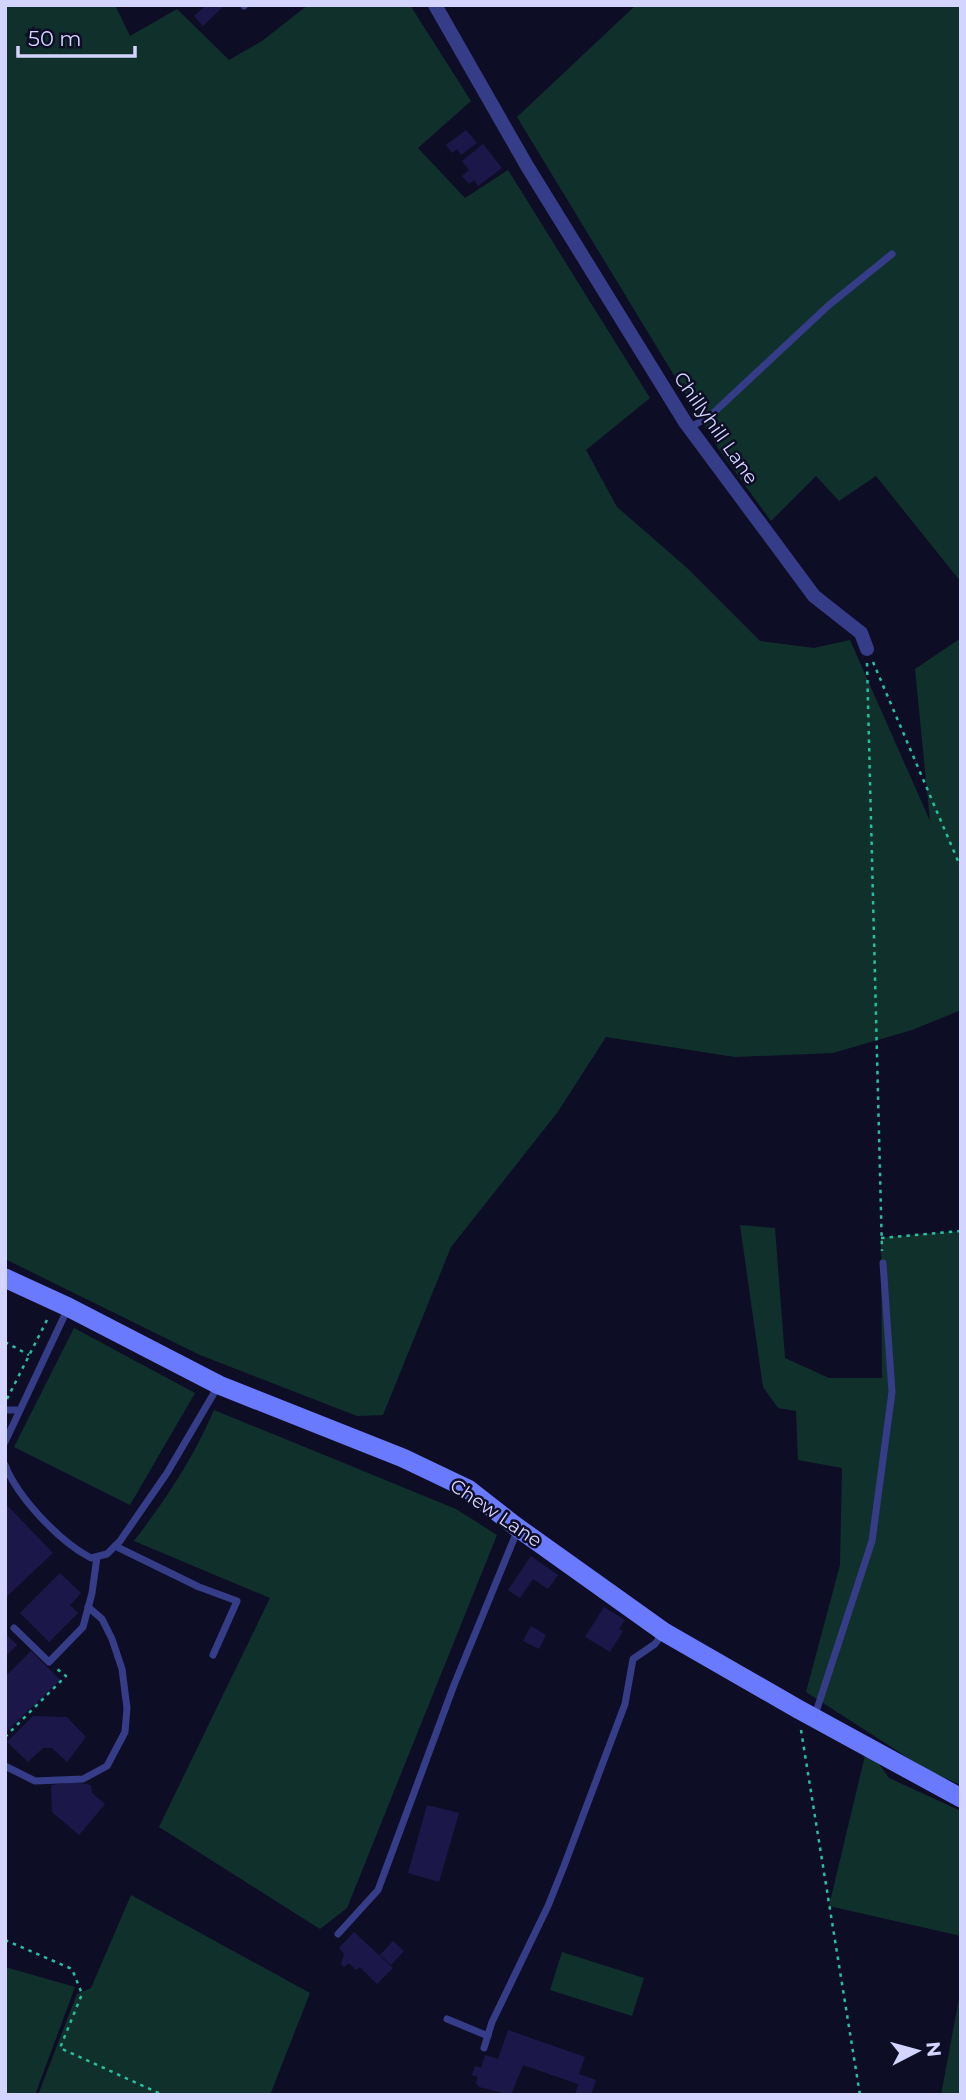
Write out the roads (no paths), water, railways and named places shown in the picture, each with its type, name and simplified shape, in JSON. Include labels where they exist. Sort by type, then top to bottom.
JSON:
[{"type":"main road","name":"Chew Lane","points":[[5,1278],[62,1304],[219,1385],[414,1463],[468,1489],[519,1529],[664,1632],[806,1714],[961,1798]]},
{"type":"street","name":"Chillyhill Lane","points":[[435,5],[527,166],[689,428],[814,596],[862,633],[867,649]]},
{"type":"lane","points":[[689,428],[710,416],[829,305],[892,254]]},
{"type":"lane","points":[[806,1714],[872,1541],[892,1392],[883,1263]]},
{"type":"lane","points":[[5,1442],[62,1304]]},
{"type":"lane","points":[[5,1465],[12,1482],[26,1501],[75,1550],[91,1558],[107,1554],[167,1473],[219,1385]]},
{"type":"lane","points":[[5,1410],[19,1410]]},
{"type":"lane","points":[[338,1934],[378,1890],[454,1685],[519,1529]]},
{"type":"lane","points":[[115,1546],[199,1587],[237,1601],[213,1654]]},
{"type":"lane","points":[[14,1628],[49,1662],[83,1627],[97,1557]]},
{"type":"lane","points":[[5,1766],[35,1781],[83,1779],[107,1766],[125,1731],[127,1707],[122,1669],[112,1639],[102,1619],[88,1607]]},
{"type":"lane","points":[[484,2048],[564,1866],[625,1704],[633,1659],[655,1644],[664,1632]]},
{"type":"lane","points":[[447,2019],[488,2036]]}]
